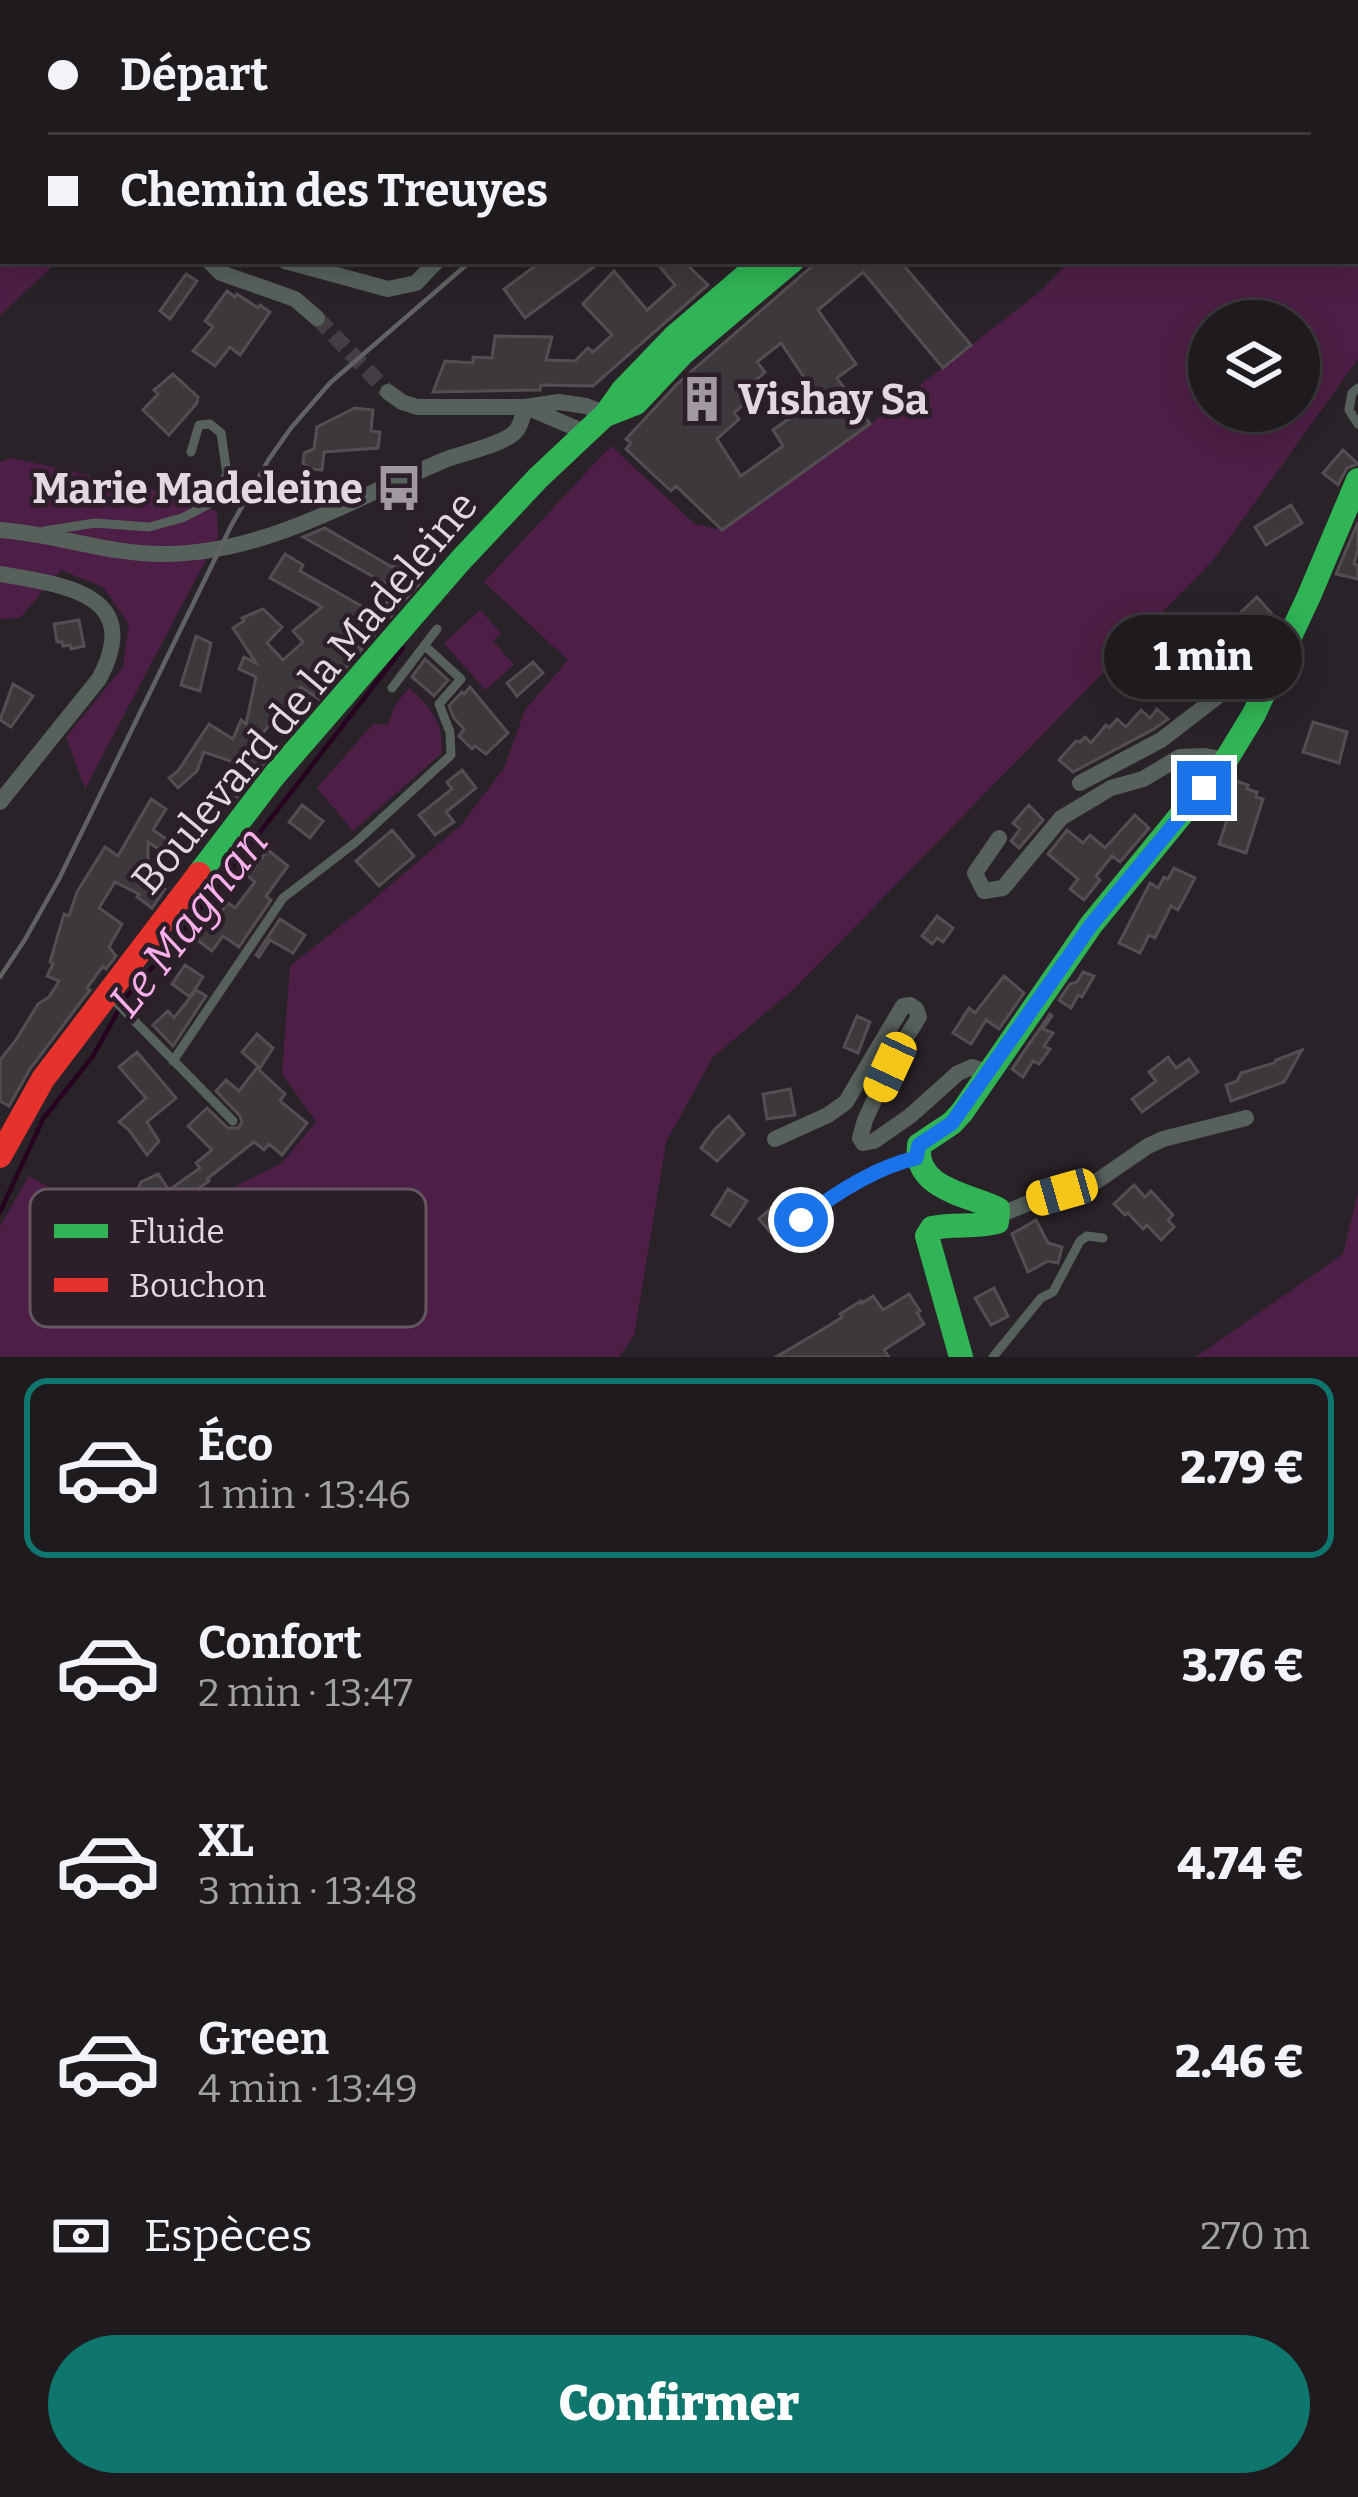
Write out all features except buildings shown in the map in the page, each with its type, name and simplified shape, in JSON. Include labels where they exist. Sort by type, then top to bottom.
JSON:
[{"type":"street","points":[[211,264],[220,273],[295,299],[317,318]]},
{"type":"street","points":[[296,264],[388,289],[416,283],[434,264]]},
{"type":"street","name":"Boulevard de la Madeleine","points":[[0,1156],[29,1099],[262,790],[538,478],[606,415],[674,337],[759,264]]},
{"type":"street","name":"Boulevard de la Madeleine","points":[[606,415],[636,403],[683,352],[787,264]]},
{"type":"street","points":[[388,392],[416,407],[573,404],[606,415]]},
{"type":"street","points":[[525,407],[586,433]]},
{"type":"street","points":[[0,530],[160,554],[244,545],[508,437],[518,427],[525,407]]},
{"type":"street","points":[[961,1357],[927,1236],[940,1226],[997,1222],[998,1209],[936,1183],[919,1169],[919,1145],[962,1112],[1091,925],[1226,760],[1254,714],[1358,480]]},
{"type":"street","points":[[0,574],[66,587],[94,598],[104,606],[113,631],[99,679],[0,802]]},
{"type":"street","points":[[1081,783],[1161,740],[1226,690],[1281,656]]},
{"type":"street","points":[[999,838],[975,873],[984,891],[1003,888],[1061,818],[1111,788],[1143,779],[1180,757],[1226,760]]},
{"type":"street","points":[[775,1139],[846,1102],[903,1006],[916,1009],[919,1017],[896,1053],[865,1120],[863,1142],[874,1141],[910,1116],[958,1073],[972,1067],[987,1072]]},
{"type":"street","points":[[999,1215],[1097,1181],[1163,1139],[1246,1118]]},
{"type":"lane","points":[[1358,388],[1352,393],[1349,410],[1358,424]]},
{"type":"lane","points":[[32,532],[95,523],[149,527],[182,518],[213,502],[227,474],[221,433],[210,424],[200,425],[191,452]]},
{"type":"lane","points":[[392,688],[437,629]]},
{"type":"lane","points":[[173,1061],[283,898],[356,842],[451,755],[450,732],[439,704],[461,679],[425,646]]},
{"type":"lane","points":[[110,996],[233,1121]]},
{"type":"lane","points":[[778,1238],[823,1202],[893,1164],[916,1158]]},
{"type":"lane","points":[[993,1357],[1041,1298],[1053,1292],[1080,1241],[1087,1236],[1103,1238]]},
{"type":"shaded area","points":[[0,264],[55,264],[0,315]]},
{"type":"shaded area","points":[[1067,264],[1358,264],[1358,359],[1320,412],[1320,300],[1188,300],[1188,432],[1306,432],[1215,558],[794,989],[713,1057],[666,1142],[634,1336],[619,1357],[0,1357],[0,1226],[29,1176],[52,1189],[30,1189],[30,1327],[426,1327],[426,1189],[230,1189],[282,1163],[316,1122],[282,1074],[290,966],[461,825],[504,768],[525,710],[568,660],[484,582],[611,446],[695,524],[722,530],[870,424],[1037,294]]},
{"type":"shaded area","points":[[12,458],[176,495],[217,512],[218,537],[85,789],[66,737],[123,667],[129,624],[103,587],[61,570],[20,618],[0,619],[0,462]]},
{"type":"shaded area","points":[[480,610],[501,633],[493,641],[514,665],[485,690],[444,643]]},
{"type":"shaded area","points":[[409,688],[435,717],[441,754],[353,831],[317,788],[373,724],[388,725],[395,705]]},
{"type":"shaded area","points":[[1358,1192],[1358,1357],[1196,1357],[1343,1254]]},
{"type":"waterway","name":"Le Magnan","points":[[0,1212],[43,1119],[93,1056],[126,997],[171,947],[403,648]]},
{"type":"tunnel","points":[[317,318],[388,392]]},
{"type":"railway","points":[[0,977],[59,879],[231,526],[269,459],[330,383],[468,264]]},
{"type":"traffic: fast","points":[[199,874],[273,777],[460,561],[606,414],[674,337],[759,264]]},
{"type":"traffic: fast","points":[[608,414],[636,403],[683,353],[788,264]]},
{"type":"traffic: fast","points":[[961,1357],[927,1236],[932,1228],[997,1222],[998,1209],[934,1181],[920,1160],[919,1145],[962,1112],[1091,925],[1226,760],[1254,714],[1358,480]]},
{"type":"traffic: jam","points":[[0,1156],[43,1079],[199,874]]},
{"type":"place","name":"Vishay Sa","points":[[702,399]]},
{"type":"place","name":"Marie Madeleine","points":[[399,488]]},
{"type":"route","points":[[801,1220],[823,1202],[893,1164],[916,1158],[919,1145],[952,1123],[1091,925],[1204,788]]}]
